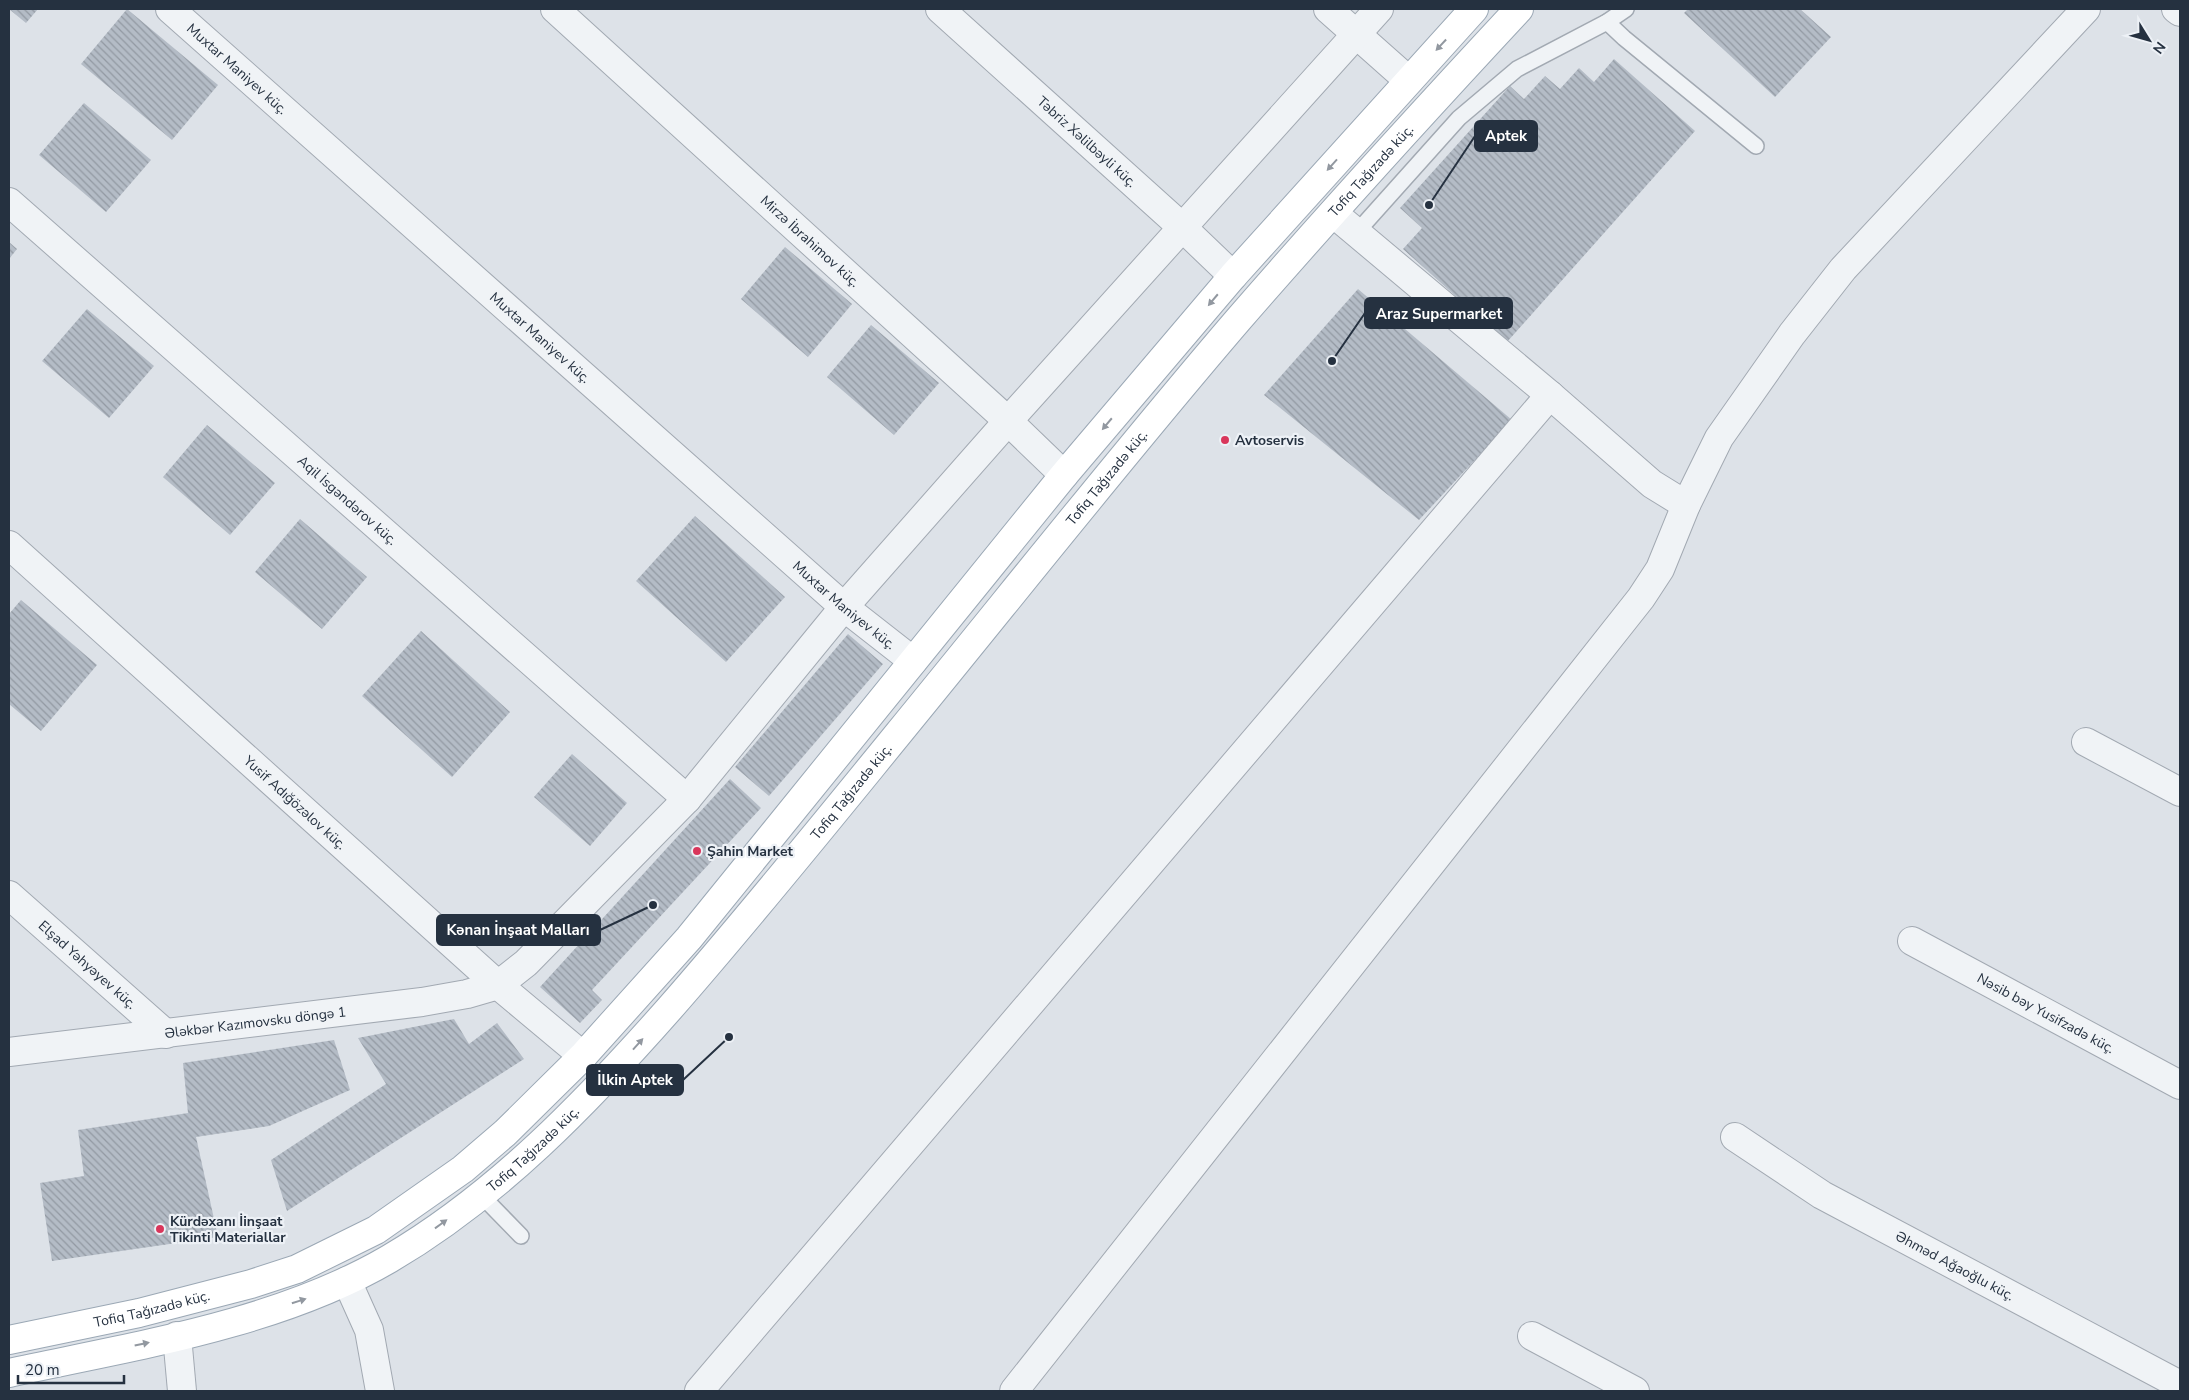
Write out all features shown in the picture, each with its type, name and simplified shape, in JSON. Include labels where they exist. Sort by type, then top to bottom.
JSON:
[{"type":"main road","name":"Tofiq Tağızadə küç.","points":[[9,1340],[139,1313],[251,1284],[297,1269],[376,1230],[463,1169],[505,1133],[583,1056],[689,938],[1064,475],[1233,276],[1474,9]]},
{"type":"main road","name":"Tofiq Tağızadə küç.","points":[[9,1373],[176,1336],[260,1314],[307,1298],[347,1281],[389,1259],[481,1195],[529,1155],[584,1104],[713,959],[1236,323],[1421,114],[1520,9]]},
{"type":"main road","points":[[1064,475],[1091,498]]},
{"type":"main road","points":[[335,1251],[347,1281]]},
{"type":"street","name":"Muxtar Maniyev küç.","points":[[170,9],[844,607],[913,661]]},
{"type":"street","name":"Mirzə İbrahimov küç.","points":[[555,9],[1008,421],[1064,475]]},
{"type":"street","name":"Təbriz Xəlilbəyli küç.","points":[[940,9],[1183,228],[1233,276]]},
{"type":"street","points":[[1328,9],[1408,80]]},
{"type":"street","points":[[498,985],[526,963],[687,799],[844,607],[1008,421],[1379,9]]},
{"type":"street","points":[[1014,1391],[1640,598],[1660,569],[1686,505],[1719,438],[1792,334],[1844,269],[2086,9]]},
{"type":"street","points":[[2176,9],[2180,12]]},
{"type":"street","name":"Aqil İsgəndərov küç.","points":[[9,202],[687,799]]},
{"type":"street","points":[[1333,213],[1550,395],[1652,484],[1686,505]]},
{"type":"street","points":[[699,1391],[1550,395]]},
{"type":"street","name":"Yusif Adığözəlov küç.","points":[[9,545],[498,985],[583,1056]]},
{"type":"street","points":[[2086,742],[2180,792]]},
{"type":"street","name":"Elşad Yəhyəyev küç.","points":[[9,895],[166,1034]]},
{"type":"street","name":"Nəsib bəy Yusifzadə küç.","points":[[1912,941],[2180,1085]]},
{"type":"street","name":"Ələkbər Kazımovsku döngə 1","points":[[9,1052],[422,1002],[467,994],[498,985]]},
{"type":"street","name":"Əhməd Ağaoğlu küç.","points":[[1735,1137],[1822,1195],[2180,1386]]},
{"type":"street","points":[[347,1281],[369,1330],[380,1391]]},
{"type":"street","points":[[176,1336],[182,1391]]},
{"type":"street","points":[[1532,1336],[1635,1391]]},
{"type":"lane","points":[[1356,233],[1459,118],[1517,70],[1606,22],[1626,9]]},
{"type":"lane","points":[[1606,22],[1756,146]]},
{"type":"lane","points":[[481,1195],[522,1236]]},
{"type":"building","points":[[9,9],[38,9],[26,23]]},
{"type":"building","points":[[127,9],[218,85],[172,140],[81,64]]},
{"type":"building","points":[[1688,9],[1800,9],[1831,37],[1775,97],[1684,13]]},
{"type":"building","points":[[1614,59],[1695,131],[1507,342],[1403,249],[1422,228],[1400,208],[1510,86],[1524,99],[1545,76],[1560,89],[1579,68],[1594,82]]},
{"type":"building","points":[[84,103],[151,160],[106,212],[39,155]]},
{"type":"building","points":[[9,242],[17,249],[9,259]]},
{"type":"building","points":[[785,247],[852,304],[808,357],[741,299]]},
{"type":"building","points":[[1358,289],[1512,420],[1419,520],[1264,395]]},
{"type":"building","points":[[87,309],[154,366],[109,418],[42,361]]},
{"type":"building","points":[[871,325],[939,383],[894,435],[827,377]]},
{"type":"building","points":[[207,425],[275,483],[230,535],[163,477]]},
{"type":"building","points":[[695,516],[785,597],[726,662],[636,581]]},
{"type":"building","points":[[300,519],[367,577],[322,629],[255,572]]},
{"type":"building","points":[[21,600],[97,665],[41,731],[9,704],[9,614]]},
{"type":"building","points":[[421,631],[510,712],[452,777],[362,696]]},
{"type":"building","points":[[848,634],[883,664],[769,796],[735,767]]},
{"type":"building","points":[[572,754],[627,803],[590,846],[534,797]]},
{"type":"building","points":[[730,779],[761,808],[592,990],[602,1000],[580,1023],[540,987]]},
{"type":"building","points":[[454,1019],[469,1044],[497,1023],[524,1059],[287,1211],[271,1160],[386,1084],[358,1038]]},
{"type":"building","points":[[334,1040],[350,1090],[269,1126],[196,1137],[218,1237],[52,1261],[40,1183],[84,1176],[78,1130],[188,1113],[183,1063]]},
{"type":"place","name":"Aptek","points":[[1429,205]]},
{"type":"place","name":"Araz Supermarket","points":[[1332,361]]},
{"type":"place","name":"Avtoservis","points":[[1225,440]]},
{"type":"place","name":"Şahin Market","points":[[697,851]]},
{"type":"place","name":"Kənan İnşaat Malları","points":[[653,905]]},
{"type":"place","name":"İlkin Aptek","points":[[729,1037]]},
{"type":"place","name":"Kürdəxanı İinşaat Tikinti Materiallar","points":[[160,1229]]}]
